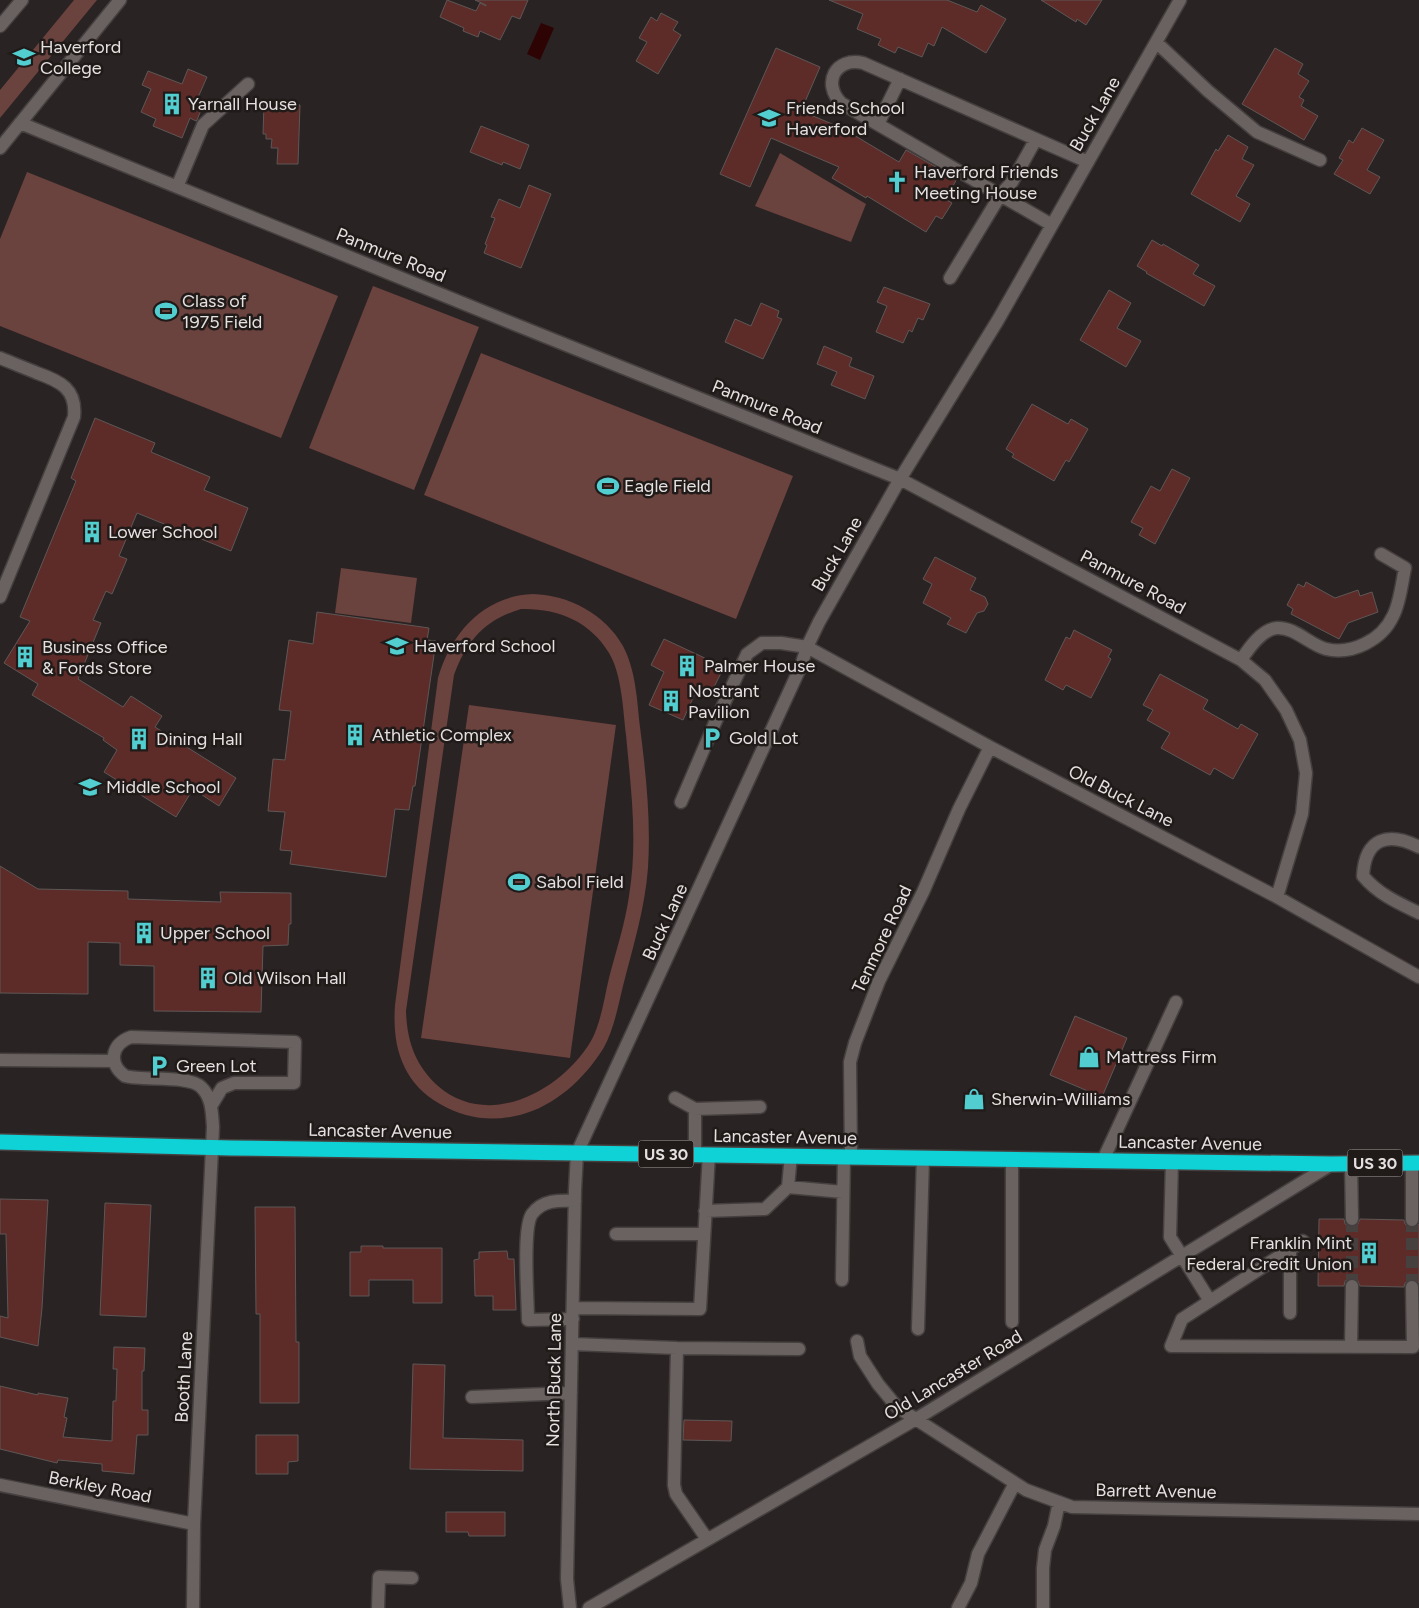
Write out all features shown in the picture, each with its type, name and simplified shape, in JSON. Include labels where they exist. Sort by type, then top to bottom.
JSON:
[{"type":"highway","name":"Lancaster Avenue","points":[[0,1142],[212,1148],[1332,1164],[1415,1163]]},
{"type":"street","points":[[0,26],[22,0]]},
{"type":"street","points":[[0,148],[120,0]]},
{"type":"street","name":"Buck Lane","points":[[578,1153],[801,666],[818,622],[900,479],[998,320],[1048,222],[1088,162],[1180,0]]},
{"type":"street","points":[[1156,42],[1208,91],[1257,132],[1320,160]]},
{"type":"street","points":[[1048,222],[841,103],[832,91],[833,76],[836,70],[842,65],[856,61],[863,63],[1088,162]]},
{"type":"street","points":[[878,124],[900,79]]},
{"type":"street","points":[[177,187],[203,125],[248,84]]},
{"type":"street","name":"Panmure Road","points":[[20,123],[900,479],[1241,660],[1265,680],[1286,710],[1300,740],[1306,773],[1302,814],[1277,896]]},
{"type":"street","points":[[950,278],[1001,194],[1012,182],[1036,139]]},
{"type":"street","points":[[0,358],[56,379],[66,387],[75,406],[74,417],[0,597]]},
{"type":"street","points":[[1241,660],[1262,635],[1276,628],[1288,630],[1326,649],[1346,650],[1366,644],[1382,632],[1394,616],[1405,568],[1380,554]]},
{"type":"street","name":"Old Buck Lane","points":[[681,802],[747,654],[762,643],[781,643],[807,647],[990,747],[1277,896],[1419,976]]},
{"type":"street","name":"Tenmore Road","points":[[842,1280],[843,1192],[847,1156],[850,1062],[879,981],[923,892],[959,809],[990,747]]},
{"type":"street","points":[[1419,846],[1401,839],[1377,842],[1368,850],[1364,862],[1363,876],[1385,896],[1419,913]]},
{"type":"street","points":[[1103,1160],[1176,1002]]},
{"type":"street","points":[[131,1037],[295,1042],[294,1083],[234,1083],[222,1088],[211,1106],[201,1086],[181,1080],[125,1076],[120,1072],[114,1061],[116,1048],[120,1043],[131,1037]]},
{"type":"street","points":[[0,1060],[114,1061]]},
{"type":"street","points":[[675,1098],[695,1109],[760,1107]]},
{"type":"street","name":"Booth Lane","points":[[193,1608],[194,1524],[213,1127],[211,1106]]},
{"type":"street","points":[[575,1200],[546,1203],[532,1215],[527,1229],[528,1320],[573,1313],[700,1309],[706,1212],[702,1154],[695,1109]]},
{"type":"street","name":"North Buck Lane","points":[[570,1608],[567,1579],[575,1200],[578,1153]]},
{"type":"street","points":[[706,1212],[765,1209],[788,1187],[791,1155]]},
{"type":"street","points":[[918,1329],[923,1157]]},
{"type":"street","points":[[1012,1159],[1012,1322]]},
{"type":"street","points":[[1172,1161],[1170,1237],[1210,1301]]},
{"type":"street","points":[[1412,1220],[1415,1163]]},
{"type":"street","name":"Old Lancaster Road","points":[[589,1608],[916,1419],[1332,1164]]},
{"type":"street","points":[[1351,1164],[1352,1219]]},
{"type":"street","points":[[788,1187],[843,1192]]},
{"type":"street","points":[[616,1234],[704,1234]]},
{"type":"street","points":[[1303,1241],[1182,1319],[1172,1346],[1413,1347],[1412,1287]]},
{"type":"street","points":[[1290,1249],[1290,1313]]},
{"type":"street","points":[[1351,1346],[1352,1286]]},
{"type":"street","name":"Barrett Avenue","points":[[856,1341],[860,1356],[878,1384],[897,1408],[1026,1490],[1072,1507],[1419,1514]]},
{"type":"street","points":[[572,1344],[798,1350]]},
{"type":"street","points":[[677,1348],[674,1485],[676,1494],[708,1539]]},
{"type":"street","points":[[472,1397],[571,1393]]},
{"type":"street","points":[[958,1608],[971,1584],[978,1554],[1015,1483]]},
{"type":"street","name":"Berkley Road","points":[[0,1485],[194,1524]]},
{"type":"street","points":[[1043,1608],[1045,1550],[1054,1526],[1059,1502]]},
{"type":"street","points":[[378,1608],[379,1578],[412,1578]]},
{"type":"shaded area","points":[[74,0],[97,0],[0,118],[0,90]]},
{"type":"shaded area","points":[[541,23],[554,28],[540,60],[527,54]]},
{"type":"shaded area","points":[[780,153],[866,204],[851,242],[755,206]]},
{"type":"shaded area","name":"Class of 1975 Field","points":[[27,172],[338,296],[281,438],[0,326],[0,239]]},
{"type":"shaded area","points":[[373,286],[479,327],[414,490],[309,448]]},
{"type":"shaded area","name":"Eagle Field","points":[[481,353],[793,476],[736,619],[424,495]]},
{"type":"shaded area","points":[[341,568],[417,578],[411,623],[335,613]]},
{"type":"shaded area","points":[[546,595],[573,602],[596,616],[623,646],[631,665],[635,686],[647,797],[649,850],[644,898],[635,942],[615,1018],[603,1049],[578,1081],[557,1098],[533,1111],[510,1117],[489,1119],[469,1116],[450,1109],[427,1095],[417,1085],[408,1074],[398,1049],[395,1035],[395,1005],[438,678],[451,646],[472,620],[484,610],[515,596]],"holes":[[[521,609],[534,609],[560,614],[592,632],[609,653],[617,672],[624,715],[630,775],[633,816],[632,876],[623,927],[600,1019],[591,1041],[578,1059],[562,1075],[543,1089],[522,1099],[501,1104],[479,1105],[458,1099],[438,1086],[423,1070],[410,1042],[406,1011],[454,675],[465,651],[487,625]]]},
{"type":"shaded area","name":"Sabol Field","points":[[469,705],[616,725],[570,1058],[421,1038]]},
{"type":"building","points":[[447,0],[476,11],[480,3],[486,5],[475,0],[528,0],[520,19],[512,16],[500,40],[480,31],[478,37],[463,31],[464,28],[440,17]]},
{"type":"building","points":[[829,0],[947,0],[977,12],[981,5],[1006,19],[986,53],[942,27],[934,46],[928,43],[922,57],[898,47],[895,53],[878,45],[881,39],[857,29],[863,14]]},
{"type":"building","points":[[1041,0],[1102,0],[1086,25],[1077,19],[1076,22]]},
{"type":"building","points":[[661,13],[678,22],[673,30],[681,35],[658,74],[636,61],[647,42],[639,38],[651,17],[657,21]]},
{"type":"building","points":[[776,48],[820,67],[801,111],[842,128],[899,162],[906,150],[957,179],[945,199],[952,203],[942,219],[936,216],[926,232],[867,196],[866,198],[832,178],[839,167],[771,138],[750,187],[720,174]]},
{"type":"building","points":[[1275,48],[1303,64],[1298,74],[1309,81],[1299,97],[1304,100],[1301,106],[1318,116],[1304,140],[1242,104]]},
{"type":"building","name":"Yarnall House","points":[[188,69],[207,77],[196,102],[203,105],[197,120],[190,118],[182,138],[153,126],[156,119],[141,112],[151,89],[142,85],[148,71],[182,84]]},
{"type":"building","points":[[264,104],[300,105],[298,164],[277,164],[278,148],[271,148],[272,139],[266,139],[266,134],[263,134]]},
{"type":"building","points":[[481,126],[529,145],[520,169],[503,162],[502,165],[470,152]]},
{"type":"building","points":[[1362,128],[1384,140],[1367,170],[1380,177],[1370,194],[1334,174],[1343,160],[1339,158],[1349,140],[1353,143]]},
{"type":"building","points":[[1228,135],[1248,147],[1242,159],[1254,165],[1236,196],[1250,204],[1240,222],[1191,194],[1216,149],[1218,151]]},
{"type":"building","points":[[529,185],[551,194],[521,268],[484,253],[487,245],[485,244],[495,218],[491,217],[499,199],[520,208]]},
{"type":"building","points":[[1152,240],[1162,246],[1163,244],[1199,265],[1193,274],[1215,286],[1204,306],[1137,266]]},
{"type":"building","points":[[884,287],[930,304],[923,320],[918,318],[912,332],[909,330],[903,343],[876,332],[887,306],[877,302]]},
{"type":"building","points":[[1109,290],[1131,303],[1117,328],[1141,341],[1126,367],[1080,340]]},
{"type":"building","points":[[761,303],[779,311],[777,317],[782,319],[763,359],[725,342],[735,319],[751,326]]},
{"type":"building","points":[[824,346],[852,358],[849,366],[874,376],[865,399],[831,385],[837,372],[817,364]]},
{"type":"building","points":[[1032,404],[1068,424],[1071,419],[1088,429],[1069,462],[1066,460],[1054,481],[1012,457],[1014,454],[1006,449]]},
{"type":"building","name":"Lower School","points":[[95,418],[155,443],[151,452],[210,477],[204,490],[248,508],[231,551],[137,513],[119,556],[127,559],[112,594],[106,591],[93,620],[101,623],[78,679],[123,707],[131,696],[162,716],[155,727],[236,778],[219,806],[193,789],[176,817],[104,772],[117,750],[103,740],[104,738],[32,695],[38,684],[4,663],[30,621],[20,617],[76,481],[71,478]]},
{"type":"building","points":[[1172,469],[1190,478],[1155,544],[1139,535],[1143,528],[1131,522],[1151,486],[1160,491]]},
{"type":"building","points":[[935,557],[976,578],[970,590],[985,597],[988,604],[984,611],[977,613],[966,633],[947,624],[951,618],[923,603],[932,584],[923,579]]},
{"type":"building","points":[[1306,582],[1335,598],[1358,590],[1360,596],[1372,592],[1378,612],[1348,623],[1339,639],[1291,614],[1293,609],[1287,605],[1298,584],[1304,587]]},
{"type":"building","name":"Athletic Complex","points":[[317,612],[429,628],[427,640],[436,641],[415,786],[413,786],[409,810],[395,809],[386,877],[290,864],[292,851],[280,850],[285,812],[268,811],[273,759],[285,760],[291,711],[279,710],[289,640],[313,644]]},
{"type":"building","points":[[1074,630],[1112,650],[1108,657],[1111,659],[1091,698],[1066,685],[1063,690],[1045,680],[1066,637],[1070,639]]},
{"type":"building","points":[[664,639],[724,667],[711,693],[698,687],[683,720],[649,705],[664,672],[651,665]]},
{"type":"building","points":[[1160,674],[1208,700],[1203,709],[1238,729],[1241,724],[1258,734],[1233,779],[1214,768],[1210,775],[1161,748],[1170,733],[1147,720],[1153,710],[1143,705]]},
{"type":"building","name":"Upper School","points":[[0,866],[38,889],[128,891],[128,899],[221,902],[220,892],[291,893],[291,924],[289,924],[288,945],[263,946],[261,1012],[154,1011],[154,966],[120,965],[120,943],[88,942],[88,994],[0,993]]},
{"type":"building","name":"Mattress Firm","points":[[1075,1016],[1127,1038],[1102,1097],[1050,1075]]},
{"type":"building","points":[[0,1199],[48,1200],[38,1346],[0,1337],[0,1316],[8,1318],[6,1234],[0,1234]]},
{"type":"building","points":[[105,1203],[151,1205],[146,1317],[100,1315]]},
{"type":"building","points":[[255,1207],[295,1207],[296,1342],[299,1342],[299,1403],[260,1403],[260,1314],[256,1314]]},
{"type":"building","name":"Franklin Mint Federal Credit Union","points":[[1319,1219],[1344,1219],[1345,1224],[1352,1227],[1357,1226],[1360,1219],[1404,1220],[1405,1224],[1412,1228],[1419,1224],[1419,1283],[1411,1279],[1405,1283],[1404,1287],[1360,1286],[1357,1279],[1352,1278],[1345,1281],[1344,1286],[1318,1286]]},
{"type":"building","points":[[361,1246],[442,1248],[442,1303],[413,1303],[413,1280],[369,1280],[369,1296],[350,1296],[350,1252],[361,1252]]},
{"type":"building","points":[[507,1251],[508,1259],[514,1259],[516,1310],[493,1310],[493,1296],[475,1296],[474,1260],[479,1259],[479,1252]]},
{"type":"building","points":[[114,1347],[145,1348],[144,1371],[142,1371],[142,1410],[148,1410],[148,1435],[137,1435],[134,1474],[102,1471],[102,1464],[58,1460],[57,1463],[0,1449],[0,1386],[38,1395],[38,1393],[68,1398],[64,1417],[67,1418],[63,1437],[112,1441],[113,1401],[116,1401],[117,1369],[113,1369]]},
{"type":"building","points":[[413,1364],[445,1365],[443,1438],[523,1440],[523,1471],[410,1469]]},
{"type":"building","points":[[684,1420],[732,1421],[731,1441],[683,1440]]},
{"type":"building","points":[[256,1435],[298,1435],[298,1461],[288,1462],[288,1474],[256,1474]]},
{"type":"building","points":[[446,1512],[505,1512],[505,1536],[469,1536],[468,1532],[446,1532]]},
{"type":"tunnel","points":[[1352,1219],[1352,1286]]},
{"type":"tunnel","points":[[1412,1220],[1412,1287]]},
{"type":"place","name":"Haverford College","points":[[24,57]]},
{"type":"place","name":"Yarnall House","points":[[172,104]]},
{"type":"place","name":"Friends School Haverford","points":[[769,118]]},
{"type":"place","name":"Haverford Friends Meeting House","points":[[897,182]]},
{"type":"place","name":"Class of 1975 Field","points":[[166,311]]},
{"type":"place","name":"Eagle Field","points":[[608,486]]},
{"type":"place","name":"Lower School","points":[[92,532]]},
{"type":"place","name":"Haverford School","points":[[397,646]]},
{"type":"place","name":"Business Office & Fords Store","points":[[25,657]]},
{"type":"place","name":"Palmer House","points":[[687,666]]},
{"type":"place","name":"Nostrant Pavilion","points":[[671,701]]},
{"type":"place","name":"Athletic Complex","points":[[355,735]]},
{"type":"place","name":"Gold Lot","points":[[712,738]]},
{"type":"place","name":"Dining Hall","points":[[139,739]]},
{"type":"place","name":"Middle School","points":[[90,787]]},
{"type":"place","name":"Sabol Field","points":[[519,882]]},
{"type":"place","name":"Upper School","points":[[144,933]]},
{"type":"place","name":"Old Wilson Hall","points":[[208,978]]},
{"type":"place","name":"Mattress Firm","points":[[1089,1057]]},
{"type":"place","name":"Green Lot","points":[[159,1066]]},
{"type":"place","name":"Sherwin-Williams","points":[[974,1099]]},
{"type":"place","name":"Franklin Mint Federal Credit Union","points":[[1369,1253]]}]
